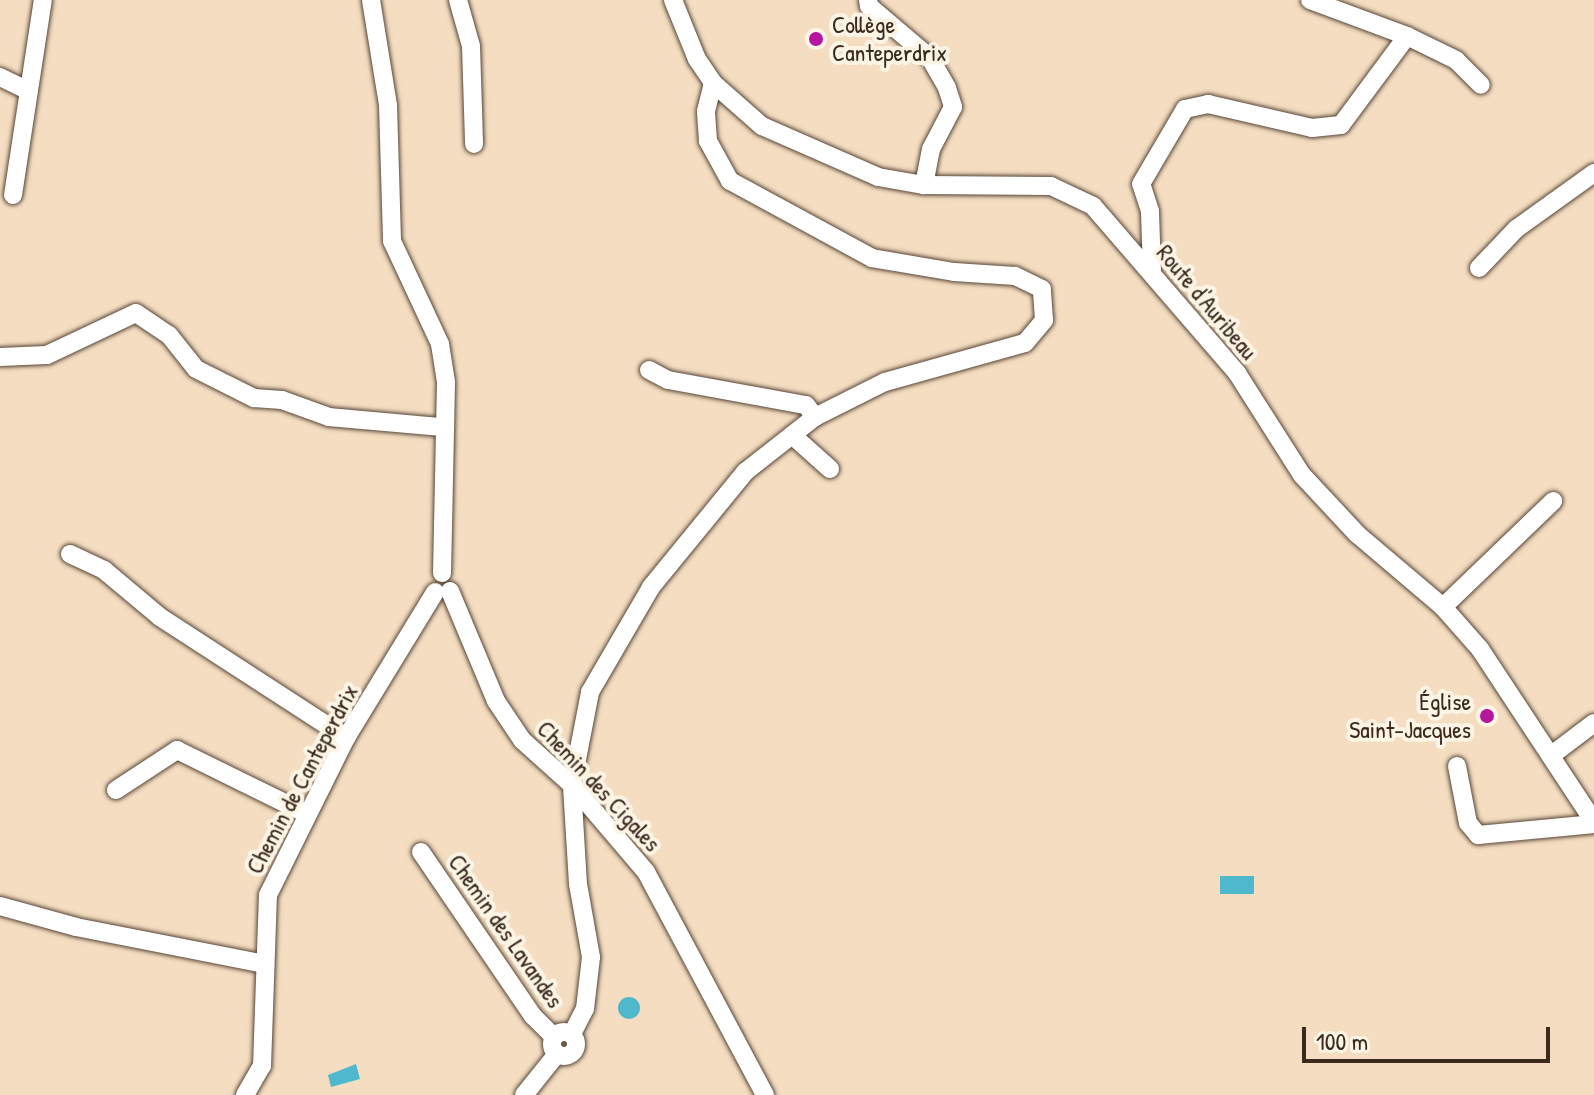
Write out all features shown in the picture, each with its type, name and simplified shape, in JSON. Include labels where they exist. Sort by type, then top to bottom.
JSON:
[{"type":"street","points":[[13,195],[43,0]]},
{"type":"street","points":[[371,0],[388,105],[392,241],[440,344],[446,383],[442,427],[442,585]]},
{"type":"street","points":[[458,0],[471,46],[474,144]]},
{"type":"street","name":"Route d'Auribeau","points":[[673,0],[697,59],[713,83],[762,126],[878,177],[924,185],[1051,186],[1093,206],[1237,373],[1302,475],[1357,534],[1443,607],[1480,649],[1553,754],[1594,823]]},
{"type":"street","points":[[868,0],[869,6],[940,70],[953,107],[931,149],[924,185]]},
{"type":"street","points":[[1310,0],[1407,36],[1456,60],[1481,85]]},
{"type":"street","points":[[1152,272],[1150,211],[1141,184],[1185,109],[1208,104],[1312,128],[1341,125],[1407,36]]},
{"type":"street","points":[[0,77],[29,91]]},
{"type":"street","points":[[524,1095],[585,1009],[591,957],[578,884],[572,785],[590,692],[651,587],[745,472],[815,417],[885,382],[1025,343],[1044,320],[1042,289],[1015,276],[954,272],[872,258],[730,181],[708,141],[706,111],[713,83]]},
{"type":"street","points":[[1479,268],[1516,229],[1594,173]]},
{"type":"street","points":[[0,357],[47,355],[136,313],[169,335],[196,369],[254,398],[282,400],[329,417],[442,427]]},
{"type":"street","points":[[649,370],[668,380],[806,405],[815,417]]},
{"type":"street","points":[[792,435],[830,469]]},
{"type":"street","points":[[1443,607],[1553,501]]},
{"type":"street","points":[[70,554],[104,570],[160,617],[346,738]]},
{"type":"street","name":"Chemin de Canteperdrix","points":[[245,1095],[262,1066],[268,895],[305,813],[346,738],[442,585]]},
{"type":"street","name":"Chemin des Cigales","points":[[442,585],[496,701],[522,740],[572,785],[646,872],[765,1095]]},
{"type":"street","points":[[1553,754],[1594,723]]},
{"type":"street","points":[[116,790],[177,750],[305,813]]},
{"type":"street","points":[[1457,766],[1468,823],[1478,835],[1594,823]]},
{"type":"street","name":"Chemin des Lavandes","points":[[421,852],[533,1016],[561,1042]]},
{"type":"street","points":[[0,906],[76,927],[265,964]]},
{"type":"water","points":[[1220,876],[1254,876],[1254,894],[1220,894]]},
{"type":"water","points":[[629,997],[637,1000],[640,1008],[637,1016],[629,1019],[621,1016],[618,1008],[621,1000]]},
{"type":"water","points":[[356,1064],[360,1079],[331,1087],[328,1075]]},
{"type":"place","name":"Collège Canteperdrix","points":[[816,39]]},
{"type":"place","name":"Église Saint-Jacques","points":[[1487,716]]}]
